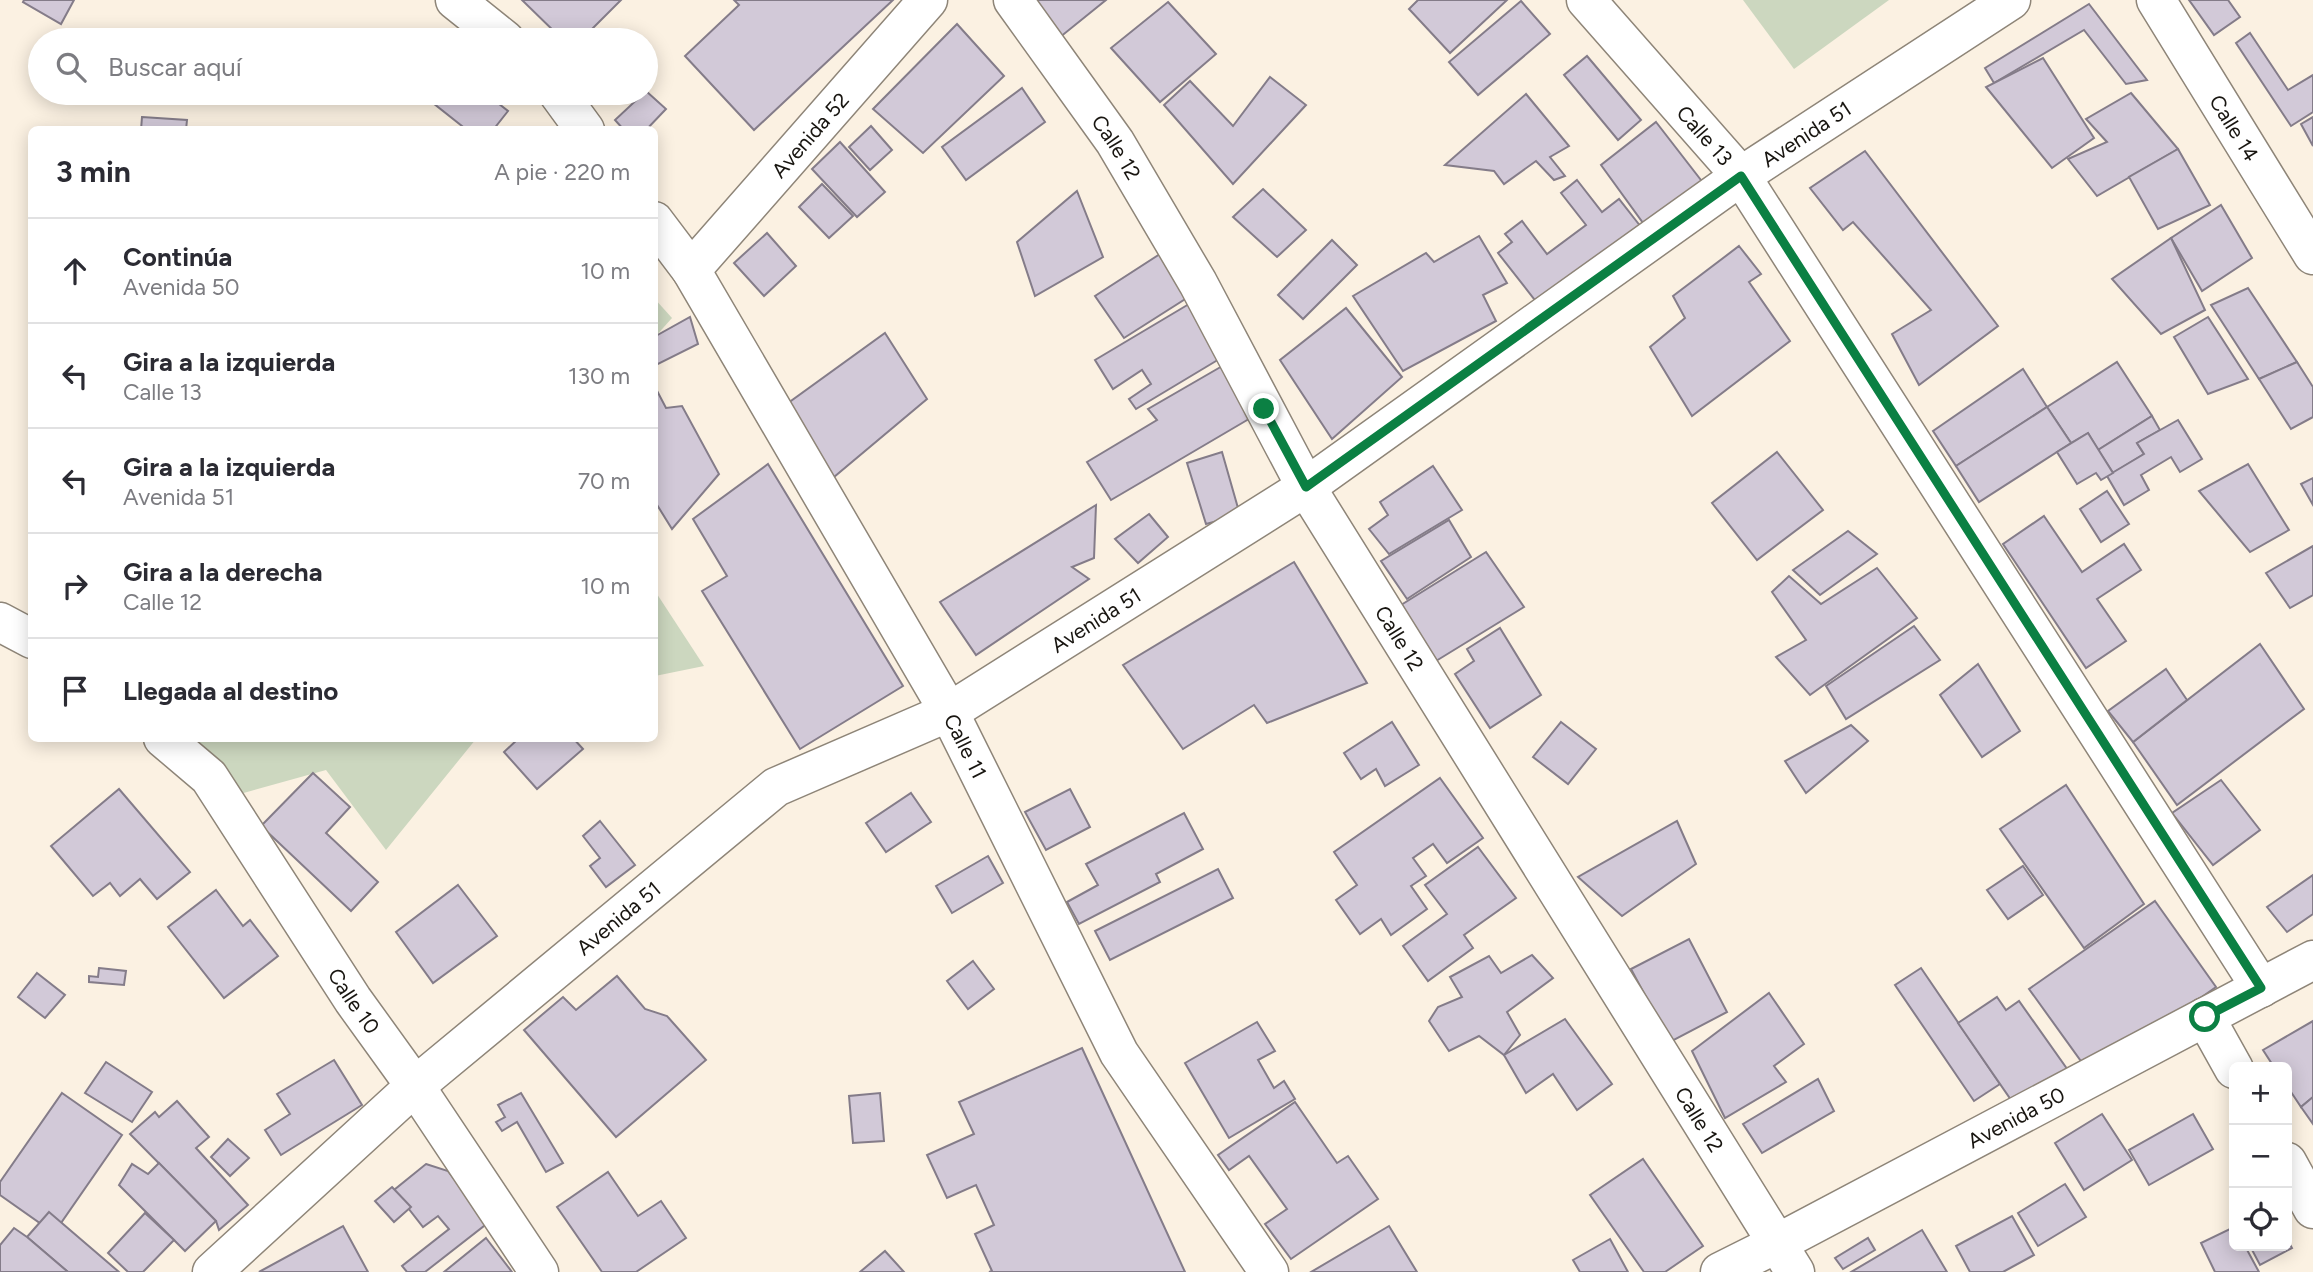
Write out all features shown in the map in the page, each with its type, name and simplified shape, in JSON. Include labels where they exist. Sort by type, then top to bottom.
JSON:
[{"type":"street","points":[[455,0],[490,28]]},
{"type":"street","name":"Avenida 52","points":[[691,270],[928,0]]},
{"type":"street","name":"Calle 12","points":[[1013,0],[1115,142],[1198,283],[1306,487],[1787,1258]]},
{"type":"street","name":"Calle 13","points":[[1586,0],[1741,176],[2261,988]]},
{"type":"street","name":"Avenida 51","points":[[212,1272],[415,1086],[776,787],[949,712],[1306,487],[1741,176],[2011,0]]},
{"type":"street","name":"Calle 14","points":[[2156,0],[2313,255]]},
{"type":"street","points":[[567,105],[582,126]]},
{"type":"street","name":"Calle 11","points":[[658,226],[691,270],[949,712],[1119,1053],[1269,1272]]},
{"type":"street","points":[[0,622],[28,637]]},
{"type":"street","name":"Calle 10","points":[[168,742],[209,778],[353,1000],[415,1086],[539,1272]]},
{"type":"street","name":"Avenida 50","points":[[1720,1272],[1787,1258],[2205,1017],[2313,960]]},
{"type":"street","points":[[2205,1017],[2230,1062]]},
{"type":"street","points":[[2292,1171],[2313,1209]]},
{"type":"green space","points":[[1743,0],[1889,0],[1794,69]]},
{"type":"green space","points":[[658,302],[672,318],[658,334]]},
{"type":"green space","points":[[658,596],[704,666],[658,675]]},
{"type":"green space","points":[[194,742],[474,742],[386,850],[326,770],[240,794]]},
{"type":"building","points":[[74,0],[61,24],[23,2]]},
{"type":"building","points":[[522,0],[621,0],[593,28],[551,28]]},
{"type":"building","points":[[734,0],[893,0],[754,130],[685,56],[739,5]]},
{"type":"building","points":[[1024,0],[1106,0],[1059,38]]},
{"type":"building","points":[[1418,0],[1507,0],[1450,53],[1409,9]]},
{"type":"building","points":[[2189,0],[2228,0],[2240,17],[2214,35]]},
{"type":"building","points":[[1521,1],[1550,34],[1478,95],[1449,62]]},
{"type":"building","points":[[1168,2],[1216,54],[1160,102],[1111,48]]},
{"type":"building","points":[[2089,4],[2147,80],[2126,84],[2084,30],[1994,83],[1985,68]]},
{"type":"building","points":[[957,24],[1004,76],[923,153],[873,109]]},
{"type":"building","points":[[2250,33],[2288,90],[2313,75],[2313,112],[2291,126],[2236,43]]},
{"type":"building","points":[[1587,56],[1641,120],[1618,140],[1564,75]]},
{"type":"building","points":[[2043,58],[2094,138],[2052,168],[1986,87]]},
{"type":"building","points":[[1270,77],[1306,105],[1233,184],[1164,105],[1190,81],[1233,126]]},
{"type":"building","points":[[1022,88],[1045,122],[966,180],[942,147]]},
{"type":"building","points":[[2131,93],[2178,149],[2097,196],[2068,159],[2107,142],[2086,119]]},
{"type":"building","points":[[1526,94],[1569,146],[1550,157],[1565,176],[1554,180],[1536,161],[1504,184],[1494,171],[1445,165]]},
{"type":"building","points":[[658,102],[666,109],[650,126],[620,126],[615,120],[631,105],[658,105]]},
{"type":"building","points":[[436,105],[500,105],[508,111],[496,126],[462,126]]},
{"type":"building","points":[[142,117],[187,120],[186,126],[141,126]]},
{"type":"building","points":[[2313,117],[2313,146],[2301,124]]},
{"type":"building","points":[[1656,122],[1704,184],[1646,227],[1601,165]]},
{"type":"building","points":[[871,126],[892,150],[870,170],[849,147]]},
{"type":"building","points":[[840,142],[885,192],[857,217],[812,169]]},
{"type":"building","points":[[2178,149],[2210,205],[2158,229],[2129,177]]},
{"type":"building","points":[[1865,151],[1998,326],[1919,385],[1892,334],[1931,310],[1853,222],[1843,230],[1810,188]]},
{"type":"building","points":[[1577,180],[1602,212],[1619,199],[1641,227],[1538,304],[1498,253],[1512,242],[1505,234],[1522,221],[1547,254],[1586,225],[1561,193]]},
{"type":"building","points":[[822,184],[853,216],[829,238],[799,207]]},
{"type":"building","points":[[1263,189],[1306,230],[1277,257],[1233,217]]},
{"type":"building","points":[[1077,191],[1103,257],[1035,296],[1017,242]]},
{"type":"building","points":[[2221,205],[2252,258],[2202,291],[2171,238]]},
{"type":"building","points":[[767,233],[796,266],[764,296],[734,263]]},
{"type":"building","points":[[1479,236],[1507,283],[1483,295],[1496,321],[1403,371],[1353,296],[1426,253],[1434,262]]},
{"type":"building","points":[[2171,238],[2205,310],[2161,334],[2112,279]]},
{"type":"building","points":[[1332,240],[1357,265],[1303,319],[1278,295]]},
{"type":"building","points":[[1739,246],[1761,274],[1749,282],[1790,341],[1692,416],[1650,347],[1685,318],[1673,296]]},
{"type":"building","points":[[1160,254],[1190,296],[1124,338],[1095,296]]},
{"type":"building","points":[[2248,288],[2297,362],[2259,379],[2211,305]]},
{"type":"building","points":[[1189,304],[1221,358],[1136,409],[1129,399],[1151,384],[1142,370],[1113,389],[1095,360]]},
{"type":"building","points":[[1346,308],[1402,377],[1332,439],[1280,360]]},
{"type":"building","points":[[690,317],[698,344],[658,364],[658,335]]},
{"type":"building","points":[[2208,317],[2248,379],[2208,394],[2174,337]]},
{"type":"building","points":[[885,333],[927,399],[834,477],[784,406]]},
{"type":"building","points":[[2117,362],[2152,416],[2098,450],[2088,433],[2071,443],[2047,407]]},
{"type":"building","points":[[2297,362],[2313,387],[2313,417],[2291,429],[2259,379]]},
{"type":"building","points":[[1224,365],[1254,416],[1111,500],[1087,462],[1157,420],[1148,409]]},
{"type":"building","points":[[2023,369],[2047,407],[1956,466],[1933,431]]},
{"type":"building","points":[[658,393],[666,408],[682,406],[719,474],[672,529],[658,506]]},
{"type":"building","points":[[2047,407],[2071,443],[1979,502],[1956,466]]},
{"type":"building","points":[[2152,416],[2160,430],[2137,443],[2144,454],[2113,473],[2098,450]]},
{"type":"building","points":[[2178,420],[2202,459],[2180,472],[2171,457],[2141,475],[2149,490],[2124,505],[2107,476],[2144,454],[2137,443]]},
{"type":"building","points":[[2088,433],[2113,473],[2101,480],[2096,473],[2077,484],[2057,452]]},
{"type":"building","points":[[1222,452],[1240,515],[1206,524],[1187,463]]},
{"type":"building","points":[[1777,452],[1823,510],[1757,560],[1712,503]]},
{"type":"building","points":[[768,464],[903,686],[800,749],[702,591],[727,576],[693,519]]},
{"type":"building","points":[[2248,464],[2289,530],[2250,552],[2199,491]]},
{"type":"building","points":[[1433,466],[1462,510],[1389,554],[1369,529],[1388,515],[1380,502]]},
{"type":"building","points":[[2313,478],[2313,505],[2301,484]]},
{"type":"building","points":[[2107,491],[2129,524],[2101,542],[2080,509]]},
{"type":"building","points":[[1096,505],[1094,558],[1072,567],[1089,579],[976,655],[940,602]]},
{"type":"building","points":[[1149,514],[1168,537],[1138,563],[1115,539]]},
{"type":"building","points":[[2044,516],[2082,572],[2124,544],[2141,570],[2097,599],[2126,641],[2086,668],[2003,544]]},
{"type":"building","points":[[1449,520],[1471,557],[1407,599],[1381,561]]},
{"type":"building","points":[[1848,531],[1877,554],[1820,595],[1793,570]]},
{"type":"building","points":[[2313,546],[2313,595],[2290,608],[2266,573]]},
{"type":"building","points":[[1486,552],[1524,607],[1436,661],[1401,605]]},
{"type":"building","points":[[1294,562],[1367,683],[1267,723],[1254,705],[1183,749],[1123,665]]},
{"type":"building","points":[[1877,568],[1917,618],[1810,695],[1776,657],[1806,640],[1772,592],[1789,576],[1821,604]]},
{"type":"building","points":[[1914,626],[1940,660],[1846,719],[1826,686]]},
{"type":"building","points":[[1500,628],[1541,695],[1490,728],[1455,674],[1474,661],[1467,649]]},
{"type":"building","points":[[2260,644],[2304,709],[2177,805],[2133,742]]},
{"type":"building","points":[[1978,664],[2020,731],[1982,757],[1940,695]]},
{"type":"building","points":[[2166,669],[2187,700],[2133,742],[2108,711]]},
{"type":"building","points":[[1392,722],[1419,765],[1385,786],[1376,769],[1361,779],[1344,753]]},
{"type":"building","points":[[1561,722],[1596,749],[1568,784],[1533,757]]},
{"type":"building","points":[[1851,725],[1868,741],[1806,793],[1785,761]]},
{"type":"building","points":[[515,742],[577,742],[583,749],[537,789],[504,752]]},
{"type":"building","points":[[313,773],[350,807],[326,833],[378,882],[351,911],[261,826]]},
{"type":"building","points":[[1440,778],[1483,838],[1447,863],[1433,844],[1413,858],[1426,876],[1411,886],[1427,909],[1391,935],[1381,919],[1360,934],[1336,900],[1357,885],[1334,852]]},
{"type":"building","points":[[2221,780],[2260,830],[2213,865],[2172,813]]},
{"type":"building","points":[[2066,785],[2144,904],[2084,948],[2000,829]]},
{"type":"building","points":[[119,789],[190,872],[157,899],[140,879],[120,896],[110,883],[93,896],[51,846]]},
{"type":"building","points":[[1070,789],[1090,827],[1046,850],[1025,812]]},
{"type":"building","points":[[911,793],[931,822],[886,852],[866,823]]},
{"type":"building","points":[[1184,813],[1203,849],[1156,874],[1160,882],[1079,924],[1067,902],[1098,885],[1086,864]]},
{"type":"building","points":[[600,821],[635,865],[606,887],[590,866],[600,858],[583,836]]},
{"type":"building","points":[[1677,821],[1696,864],[1622,916],[1578,877]]},
{"type":"building","points":[[1478,847],[1516,898],[1464,935],[1473,948],[1428,981],[1403,946],[1447,914],[1425,885]]},
{"type":"building","points":[[988,856],[1003,883],[952,913],[936,886]]},
{"type":"building","points":[[2023,866],[2043,895],[2008,919],[1987,890]]},
{"type":"building","points":[[1218,869],[1233,898],[1110,960],[1095,931]]},
{"type":"building","points":[[2313,875],[2313,914],[2287,932],[2267,907]]},
{"type":"building","points":[[458,885],[497,936],[433,983],[396,932]]},
{"type":"building","points":[[216,890],[243,926],[250,920],[278,956],[224,998],[168,927]]},
{"type":"building","points":[[2155,901],[2216,987],[2091,1075],[2029,989]]},
{"type":"building","points":[[1689,939],[1727,1012],[1670,1042],[1631,969]]},
{"type":"building","points":[[1532,955],[1553,978],[1507,1012],[1520,1035],[1504,1055],[1479,1036],[1449,1051],[1429,1021],[1438,1007],[1462,997],[1450,977],[1489,956],[1501,973]]},
{"type":"building","points":[[973,961],[994,989],[968,1009],[947,981]]},
{"type":"building","points":[[99,968],[126,971],[124,985],[89,982],[89,976],[98,977]]},
{"type":"building","points":[[1921,968],[2000,1084],[1974,1101],[1895,985]]},
{"type":"building","points":[[37,973],[65,995],[45,1018],[18,997]]},
{"type":"building","points":[[617,976],[645,1009],[667,1016],[706,1060],[616,1137],[524,1030],[563,997],[576,1010]]},
{"type":"building","points":[[1769,993],[1804,1044],[1774,1066],[1786,1082],[1725,1118],[1692,1051]]},
{"type":"building","points":[[1997,997],[2006,1010],[2019,1001],[2070,1073],[2018,1110],[1958,1023]]},
{"type":"building","points":[[1565,1019],[1612,1084],[1577,1110],[1553,1074],[1526,1093],[1504,1055]]},
{"type":"building","points":[[2313,1021],[2313,1097],[2301,1107],[2292,1094],[2292,1062],[2271,1062],[2263,1050]]},
{"type":"building","points":[[1257,1022],[1275,1051],[1258,1060],[1274,1088],[1284,1081],[1295,1099],[1229,1138],[1185,1063]]},
{"type":"building","points":[[1082,1048],[1185,1272],[989,1272],[992,1271],[975,1234],[994,1225],[976,1185],[947,1198],[927,1155],[974,1134],[959,1102]]},
{"type":"building","points":[[334,1060],[362,1105],[281,1155],[265,1130],[290,1114],[277,1094]]},
{"type":"building","points":[[106,1062],[152,1092],[132,1122],[85,1093]]},
{"type":"building","points":[[1818,1079],[1834,1111],[1762,1153],[1743,1124]]},
{"type":"building","points":[[62,1093],[122,1135],[54,1233],[0,1195],[0,1182]]},
{"type":"building","points":[[521,1093],[563,1163],[546,1172],[517,1122],[502,1131],[496,1122],[505,1117],[498,1105]]},
{"type":"building","points":[[880,1093],[884,1141],[853,1143],[849,1096]]},
{"type":"building","points":[[2313,1097],[2313,1124],[2301,1107]]},
{"type":"building","points":[[177,1101],[209,1137],[196,1148],[248,1205],[219,1230],[216,1221],[130,1134],[155,1112],[159,1117]]},
{"type":"building","points":[[1295,1102],[1337,1163],[1348,1156],[1378,1199],[1291,1259],[1265,1224],[1287,1209],[1249,1156],[1229,1170],[1218,1155]]},
{"type":"building","points":[[2102,1114],[2132,1160],[2084,1190],[2055,1143]]},
{"type":"building","points":[[2193,1114],[2213,1149],[2149,1185],[2129,1150]]},
{"type":"building","points":[[228,1139],[249,1158],[230,1176],[211,1157]]},
{"type":"building","points":[[1643,1159],[1703,1246],[1665,1272],[1644,1272],[1590,1195]]},
{"type":"building","points":[[159,1163],[216,1221],[185,1251],[119,1185],[132,1164],[148,1174]]},
{"type":"building","points":[[426,1164],[448,1171],[489,1222],[425,1272],[407,1272],[402,1266],[449,1229],[438,1216],[423,1227],[394,1190]]},
{"type":"building","points":[[608,1172],[638,1216],[661,1201],[686,1238],[636,1272],[602,1272],[557,1207]]},
{"type":"building","points":[[2065,1184],[2086,1217],[2038,1246],[2018,1213]]},
{"type":"building","points":[[392,1187],[411,1207],[394,1222],[375,1201]]},
{"type":"building","points":[[49,1212],[119,1272],[68,1272],[27,1237]]},
{"type":"building","points":[[145,1213],[174,1240],[143,1272],[128,1272],[108,1253]]},
{"type":"building","points":[[2012,1216],[2034,1255],[2003,1272],[1970,1272],[1956,1246]]},
{"type":"building","points":[[343,1226],[368,1272],[259,1272]]},
{"type":"building","points":[[1389,1226],[1417,1272],[1311,1272]]},
{"type":"building","points":[[14,1228],[68,1272],[0,1272],[0,1245]]},
{"type":"building","points":[[2229,1229],[2229,1251],[2248,1251],[2259,1272],[2215,1272],[2201,1243]]},
{"type":"building","points":[[1922,1230],[1947,1272],[1851,1272]]},
{"type":"building","points":[[486,1238],[512,1272],[444,1272]]},
{"type":"building","points":[[1868,1238],[1875,1250],[1843,1269],[1835,1258]]},
{"type":"building","points":[[1610,1239],[1628,1272],[1580,1272],[1573,1260]]},
{"type":"building","points":[[885,1251],[904,1272],[860,1272]]},
{"type":"building","points":[[2253,1251],[2286,1251],[2260,1265]]},
{"type":"route","points":[[1264,409],[1306,487],[1741,176],[2261,988],[2205,1017]]}]
